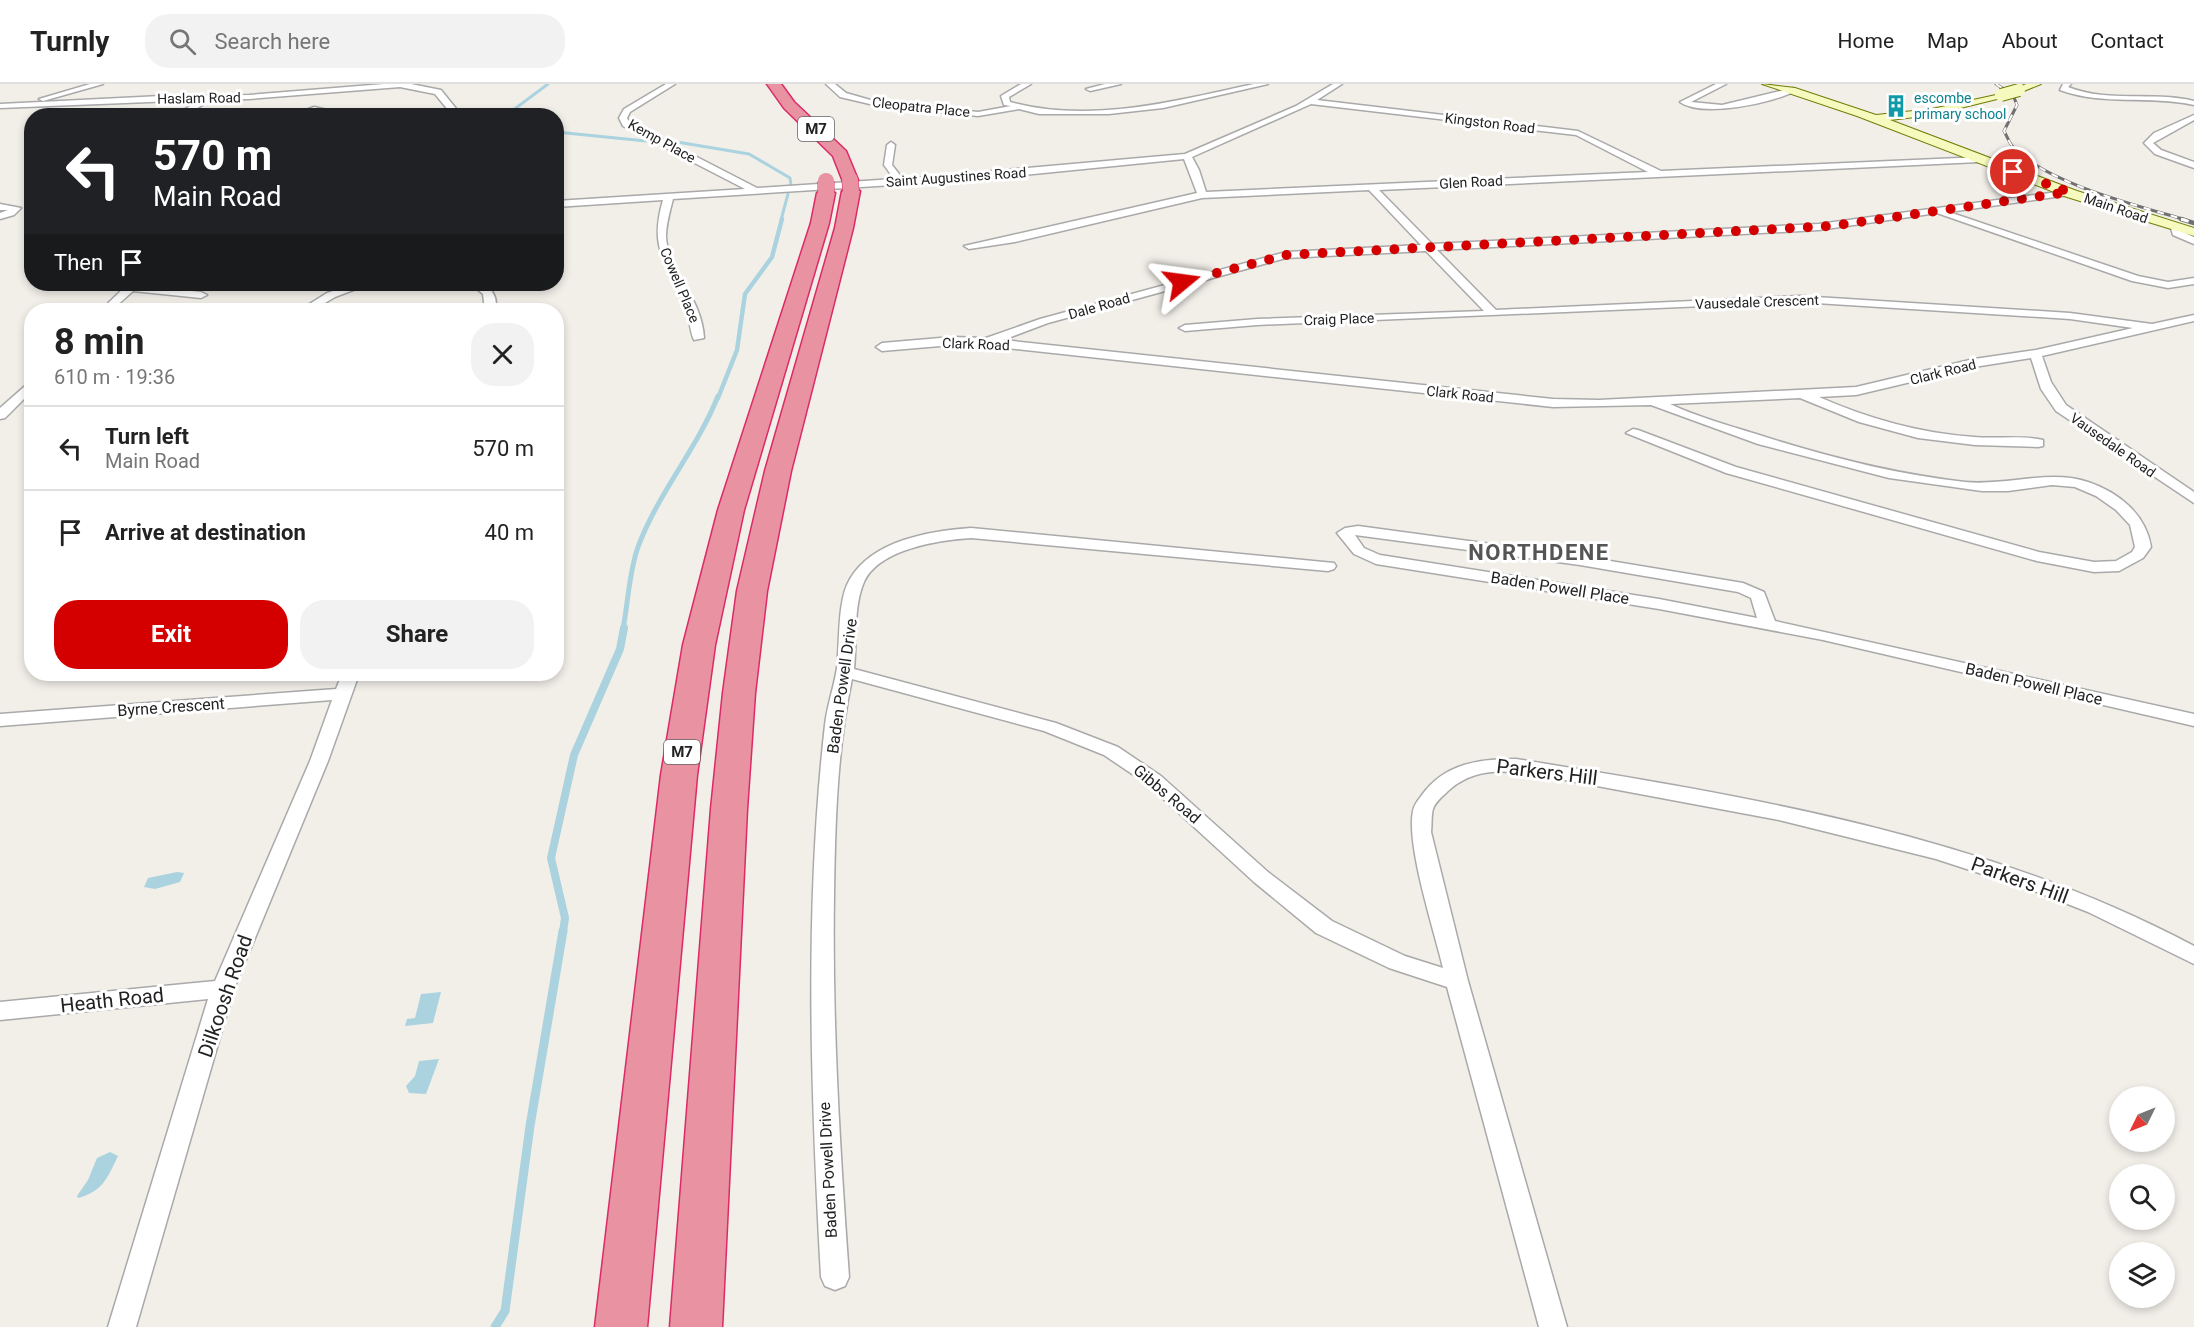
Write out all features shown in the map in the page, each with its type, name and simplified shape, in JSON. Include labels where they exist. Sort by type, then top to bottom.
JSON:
[{"type":"highway","name":"M7","points":[[621,1327],[678,786],[699,645],[731,510],[820,223],[835,183],[840,153],[784,100],[774,84]]},
{"type":"highway","points":[[696,1327],[729,809],[739,693],[752,591],[778,471],[844,228],[835,183]]},
{"type":"main road","name":"Main Road","points":[[1767,84],[1793,90],[1875,118],[2069,192],[2194,232]]},
{"type":"main road","points":[[1875,118],[1932,112],[2036,84]]},
{"type":"street","points":[[23,106],[99,84]]},
{"type":"street","name":"Kemp Place","points":[[671,84],[627,111],[623,118],[626,124],[755,191]]},
{"type":"street","name":"Cleopatra Place","points":[[830,84],[843,95],[874,103],[978,114],[1016,108],[1055,114],[1129,111],[1264,84]]},
{"type":"street","points":[[1016,108],[1006,104],[1005,96],[1027,84]]},
{"type":"street","points":[[1090,89],[1117,84]]},
{"type":"street","name":"Saint Augustines Road","points":[[564,201],[571,198],[669,197],[900,182],[1187,156],[1217,145],[1311,102],[1338,84]]},
{"type":"street","points":[[1722,84],[1684,102],[1697,107],[1719,108],[1793,90]]},
{"type":"street","points":[[2067,84],[2063,88],[2082,94],[2162,97],[2194,103]]},
{"type":"street","name":"Haslam Road","points":[[0,106],[161,98],[258,97],[383,85],[433,86],[451,108]]},
{"type":"street","points":[[191,108],[207,98]]},
{"type":"street","name":"Kingston Road","points":[[1311,102],[1578,133],[1660,174]]},
{"type":"street","points":[[2194,117],[2157,135],[2148,143],[2158,152],[2194,165]]},
{"type":"street","points":[[891,145],[888,165],[900,182]]},
{"type":"street","points":[[1187,156],[1195,170],[1202,195]]},
{"type":"street","name":"Glen Road","points":[[969,246],[1015,239],[1202,195],[1979,159]]},
{"type":"street","points":[[1371,187],[1493,314]]},
{"type":"street","name":"Dale Road","points":[[988,342],[1044,321],[1271,258],[1428,247],[1819,227],[2069,192]]},
{"type":"street","name":"Cowell Place","points":[[669,197],[662,228],[663,244],[697,316],[698,338]]},
{"type":"street","points":[[0,207],[16,208],[11,213],[0,216]]},
{"type":"street","points":[[1937,211],[2136,279],[2168,285],[2194,281]]},
{"type":"street","points":[[2174,227],[2181,236],[2194,241]]},
{"type":"street","points":[[113,303],[126,291]]},
{"type":"street","points":[[173,291],[201,295]]},
{"type":"street","points":[[318,303],[343,291]]},
{"type":"street","name":"Vausedale Crescent","points":[[1493,314],[1810,299],[2103,319],[2149,327],[2194,318]]},
{"type":"street","name":"Craig Place","points":[[1185,328],[1257,322],[1493,314]]},
{"type":"street","points":[[2036,354],[2149,327]]},
{"type":"street","name":"Clark Road","points":[[882,347],[952,341],[988,342],[1553,403],[1599,404],[1878,388],[1966,365],[2036,354]]},
{"type":"street","name":"Vausedale Road","points":[[2036,354],[2040,376],[2050,395],[2061,408],[2194,499]]},
{"type":"street","points":[[0,415],[24,392]]},
{"type":"street","points":[[1803,394],[1866,420],[1924,436],[1958,442],[2038,444]]},
{"type":"street","points":[[1633,433],[1731,470],[2037,556],[2094,567],[2119,566],[2138,555],[2143,547],[2139,530],[2118,504],[2102,492],[2078,483],[2044,480],[1990,487],[1887,474],[1801,453],[1703,422],[1651,401]]},
{"type":"street","points":[[2175,486],[2194,486]]},
{"type":"street","name":"Baden Powell Place","points":[[1768,625],[1758,595],[1743,588],[1476,546],[1352,530],[1345,533],[1359,551],[1376,559],[1768,625],[2194,720]]},
{"type":"street","name":"Baden Powell Drive","points":[[835,1277],[821,1025],[832,757],[834,722],[845,672],[856,582],[865,569],[894,550],[936,537],[970,533],[1012,535],[1328,566]]},
{"type":"street","name":"Gibbs Road","points":[[845,672],[1050,727],[1112,751],[1154,780],[1261,877],[1324,927],[1397,962],[1457,981]]},
{"type":"street","name":"Byrne Crescent","points":[[0,720],[346,684]]},
{"type":"street","name":"Dilkoosh Road","points":[[122,1327],[223,989],[319,761],[346,684]]},
{"type":"street","name":"Parkers Hill","points":[[1553,1327],[1457,981],[1422,832],[1423,808],[1432,794],[1463,771],[1486,765],[1516,765],[1702,797],[1865,831],[1931,849],[2050,889],[2194,956]]},
{"type":"street","name":"Heath Road","points":[[0,1011],[223,989]]},
{"type":"water","points":[[177,872],[184,873],[180,882],[155,889],[144,887],[148,878]]},
{"type":"water","points":[[441,992],[433,1023],[405,1026],[407,1019],[415,1018],[421,994]]},
{"type":"water","points":[[439,1059],[426,1094],[409,1093],[406,1086],[415,1076],[419,1061]]},
{"type":"water","points":[[110,1152],[118,1156],[107,1178],[99,1188],[78,1198],[97,1158]]},
{"type":"waterway","points":[[516,108],[548,84]]},
{"type":"waterway","points":[[564,133],[646,141]]},
{"type":"waterway","points":[[671,141],[749,154],[790,178],[791,185]]},
{"type":"waterway","points":[[781,220],[788,194]]},
{"type":"waterway","points":[[718,398],[737,350],[745,294],[772,257],[782,219]]},
{"type":"waterway","points":[[623,629],[635,557],[646,527],[718,396]]},
{"type":"waterway","points":[[563,932],[565,918],[551,858],[574,755],[620,649],[624,628]]},
{"type":"waterway","points":[[495,1327],[505,1311],[530,1126],[563,931]]},
{"type":"railway","points":[[1996,84],[2013,95],[2017,105],[2004,131],[2012,145],[2028,160],[2047,172],[2094,192],[2186,220]]},
{"type":"railway","points":[[2181,219],[2194,223]]},
{"type":"place","name":"escombe primary school","points":[[1896,106]]},
{"type":"district","name":"NORTHDENE","points":[[1539,552]]},
{"type":"route","points":[[1182,282],[1286,255],[1846,225],[2069,192],[2013,172]]}]
